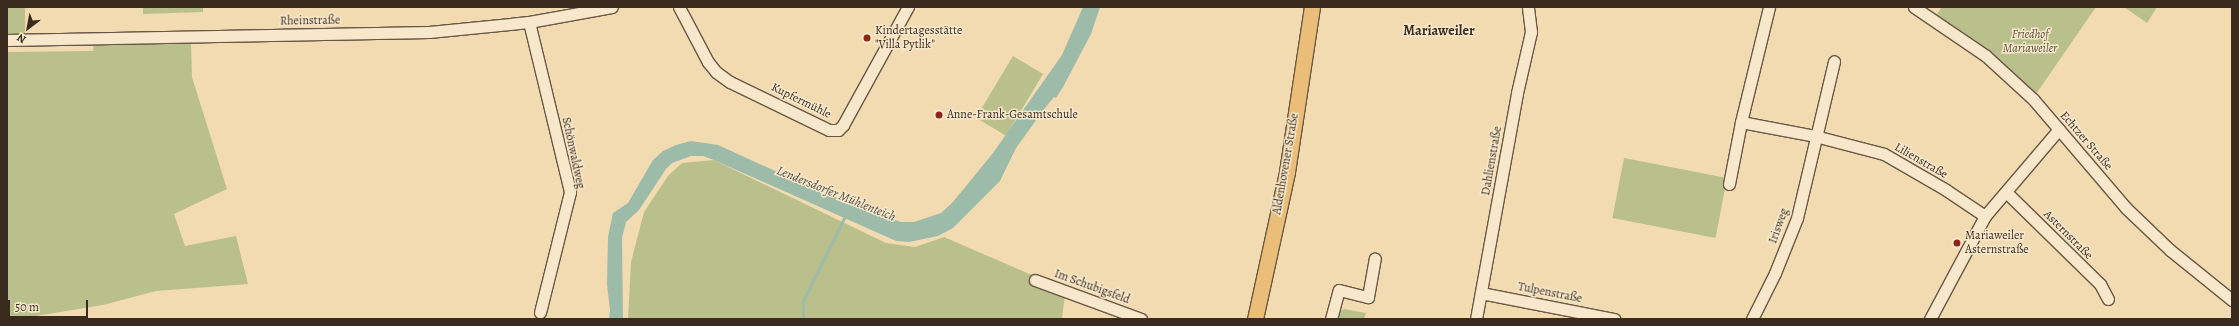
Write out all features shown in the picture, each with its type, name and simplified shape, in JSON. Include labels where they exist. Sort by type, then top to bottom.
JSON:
[{"type":"main road","name":"Aldenhovener Straße","points":[[1255,319],[1287,172],[1312,7]]},
{"type":"street","name":"Rheinstraße","points":[[7,40],[426,32],[529,22],[612,7]]},
{"type":"street","name":"Kupfermühle","points":[[679,7],[708,62],[716,72],[730,82],[829,130],[838,130],[843,125],[908,7]]},
{"type":"street","name":"Dahlienstraße","points":[[1476,319],[1482,293],[1517,93],[1531,32],[1528,7]]},
{"type":"street","points":[[1730,184],[1741,122],[1769,7]]},
{"type":"street","name":"Echtzer Straße","points":[[1914,7],[1986,56],[2033,99],[2126,208],[2170,250],[2232,300]]},
{"type":"street","name":"Schönwaldweg","points":[[529,22],[570,192],[540,312]]},
{"type":"street","points":[[1815,136],[1822,117],[1834,61]]},
{"type":"street","name":"Lilienstraße","points":[[1741,122],[1815,136],[1884,154],[1946,190],[1985,216]]},
{"type":"street","points":[[1934,317],[1985,216],[2059,129]]},
{"type":"street","name":"Irisweg","points":[[1752,319],[1775,273],[1796,218],[1815,136]]},
{"type":"street","name":"Asternstraße","points":[[2006,192],[2100,284],[2108,299]]},
{"type":"street","points":[[1331,319],[1339,290],[1368,297],[1375,259]]},
{"type":"street","name":"Im Schubigsfeld","points":[[1034,280],[1141,319]]},
{"type":"street","name":"Tulpenstraße","points":[[1482,293],[1614,319]]},
{"type":"green space","points":[[7,7],[25,7],[25,36],[7,36]]},
{"type":"green space","points":[[143,7],[203,7],[203,12],[143,14]]},
{"type":"green space","name":"Friedhof Mariaweiler","points":[[1942,7],[2096,7],[2036,94],[1990,52],[1936,15]]},
{"type":"green space","points":[[2124,7],[2157,7],[2147,23]]},
{"type":"green space","points":[[191,42],[192,77],[227,189],[174,214],[185,246],[236,236],[248,284],[156,291],[103,305],[36,316],[30,319],[7,319],[7,52],[93,51],[94,43]]},
{"type":"green space","points":[[1013,56],[1043,74],[1006,136],[976,118]]},
{"type":"green space","points":[[1624,158],[1727,178],[1715,238],[1612,218]]},
{"type":"green space","points":[[714,160],[886,243],[915,247],[944,237],[1027,273],[1066,287],[1062,319],[628,319],[631,262],[644,212],[668,176],[682,163]]},
{"type":"green space","points":[[1344,309],[1366,313],[1364,319],[1339,319],[1340,311]]},
{"type":"shaded area","points":[[1083,7],[1100,7],[1091,34],[1063,87],[1056,98],[1054,97],[1045,108],[1016,148],[1000,181],[953,228],[938,236],[909,242],[896,241],[714,160],[703,156],[691,156],[672,163],[666,169],[639,210],[626,222],[622,238],[623,319],[609,319],[610,310],[607,285],[608,237],[613,213],[628,203],[653,160],[663,151],[676,145],[691,141],[718,145],[819,191],[901,222],[914,222],[941,213],[953,202],[993,153],[1062,55]]},
{"type":"waterway","points":[[803,319],[803,301],[845,216]]},
{"type":"place","name":"Kindertagesstätte \"Villa Pytlik\"","points":[[867,38]]},
{"type":"place","name":"Anne-Frank-Gesamtschule","points":[[939,115]]},
{"type":"place","name":"Mariaweiler Asternstraße","points":[[1957,243]]},
{"type":"district","name":"Mariaweiler","points":[[1439,31]]},
{"type":"water label","name":"Lendersdorfer Mühlenteich","points":[[836,194]]}]
